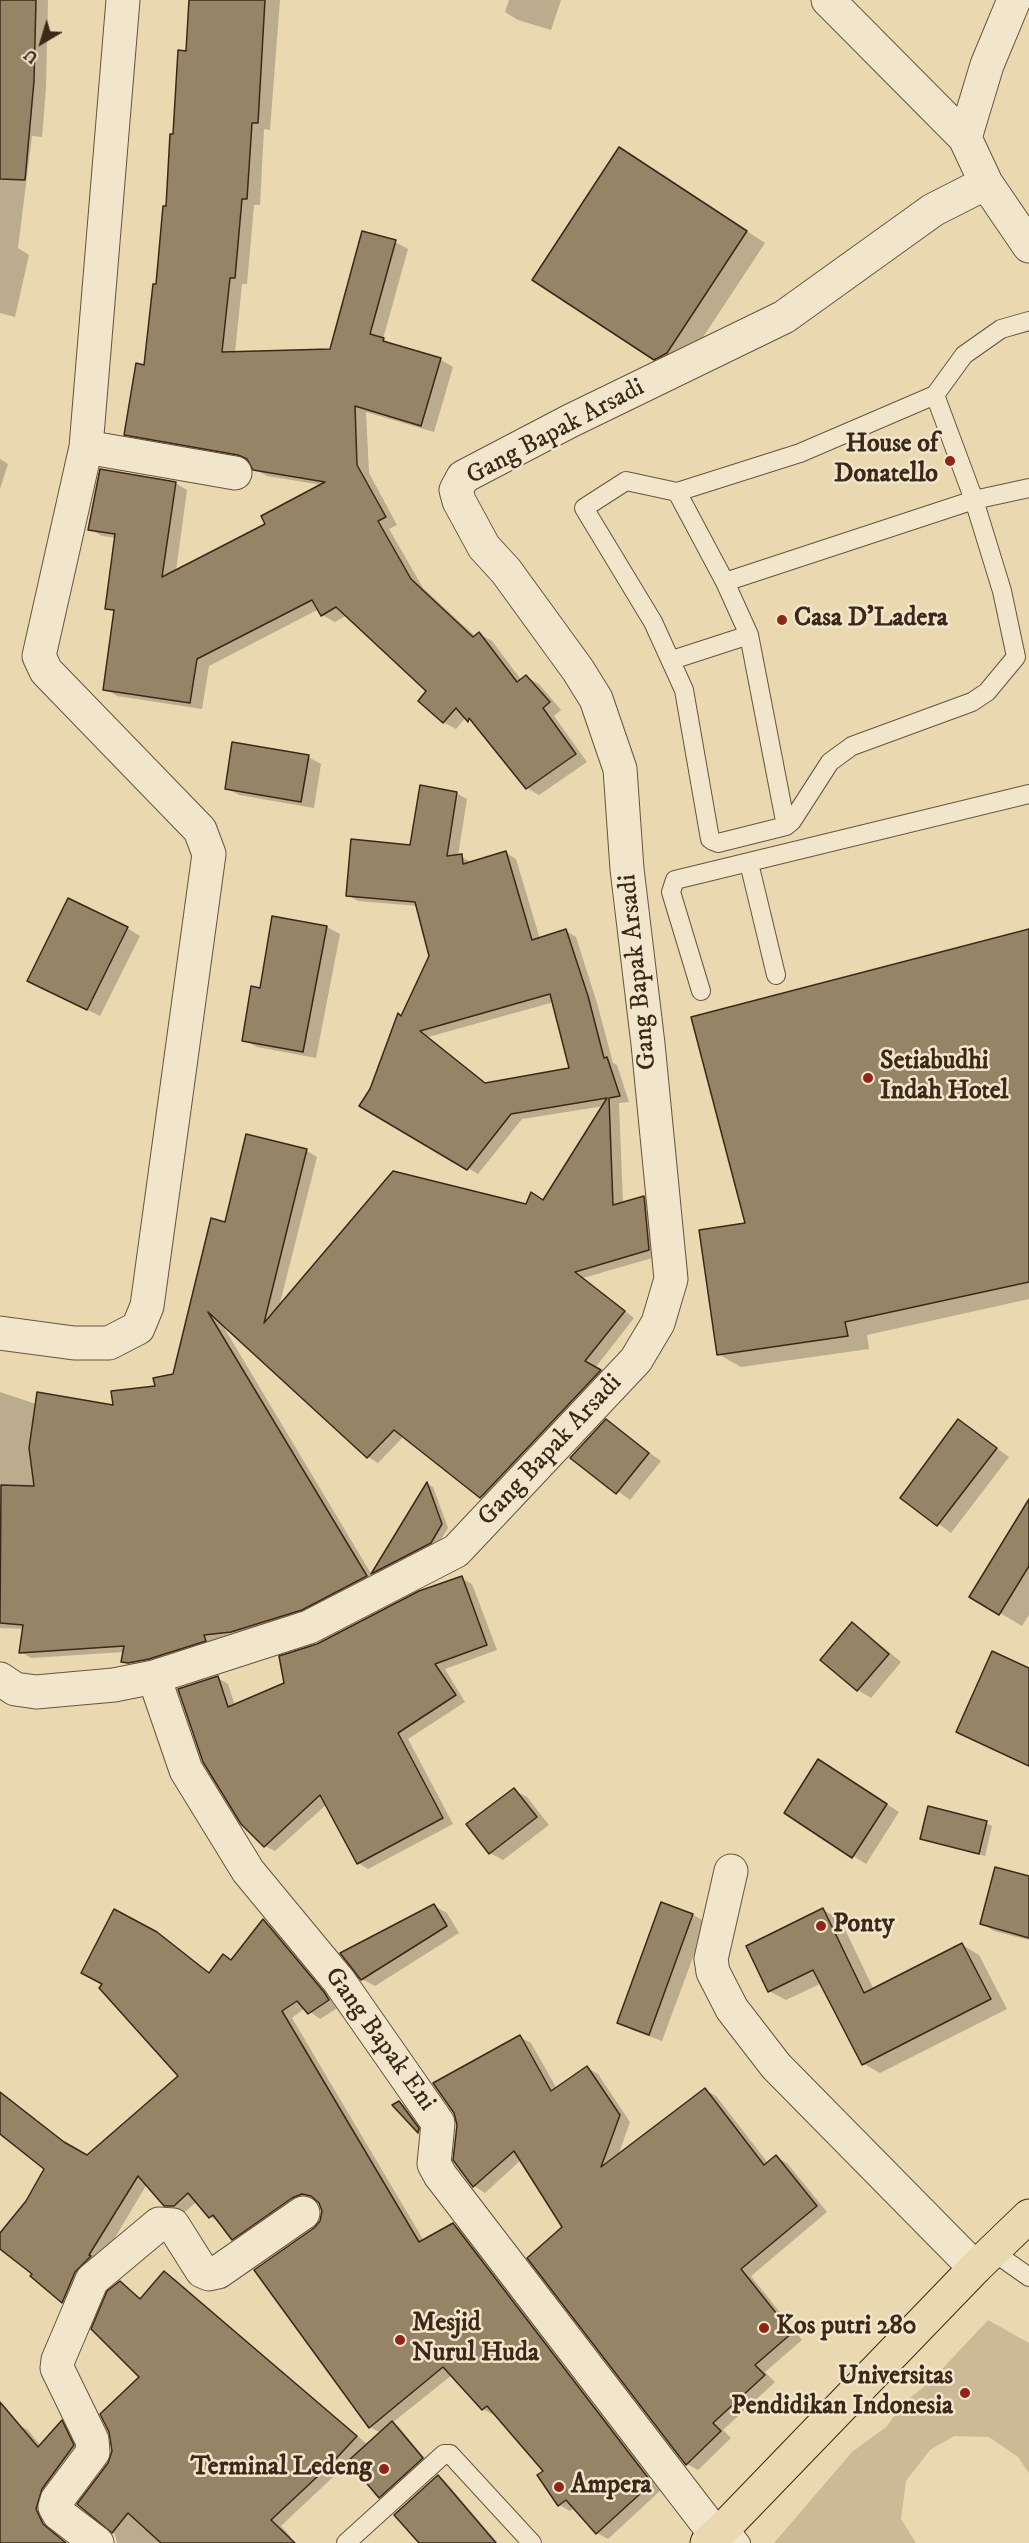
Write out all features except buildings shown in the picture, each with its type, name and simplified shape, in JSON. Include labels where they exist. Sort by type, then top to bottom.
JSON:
[{"type":"main road","points":[[723,2536],[984,2260],[1025,2226]]},
{"type":"street","points":[[0,1333],[74,1343],[109,1342],[138,1328],[147,1306],[209,854],[200,830],[46,671],[39,657],[86,447],[123,0]]},
{"type":"street","points":[[828,0],[965,138],[986,183],[1029,246]]},
{"type":"street","points":[[965,138],[987,64],[1014,0]]},
{"type":"street","name":"Gang Bapak Arsadi","points":[[0,1679],[15,1689],[36,1692],[114,1685],[154,1677],[309,1627],[456,1551],[636,1360],[658,1323],[671,1280],[648,1044],[627,869],[620,769],[596,699],[578,670],[506,571],[484,547],[459,501],[456,490],[464,477],[570,421],[784,317],[933,210],[986,183]]},
{"type":"street","points":[[86,447],[235,473]]},
{"type":"street","name":"Gang Bapak Eni","points":[[154,1677],[186,1770],[248,1870],[339,1981],[438,2123],[434,2164],[440,2175],[723,2536]]},
{"type":"street","points":[[731,1871],[711,1959],[713,1972],[732,2009],[776,2066],[984,2260]]},
{"type":"street","points":[[97,2543],[59,2514],[55,2507],[57,2500],[93,2452],[92,2440],[57,2368],[58,2360],[92,2280],[159,2224],[173,2225],[202,2271],[209,2274],[218,2272],[303,2213]]},
{"type":"lane","points":[[935,395],[974,500],[1023,656],[987,692],[972,702],[852,746],[830,762],[792,822],[786,826],[718,843],[710,839],[684,690],[653,622],[584,508],[626,481],[677,492],[800,453],[935,395],[964,355],[1001,330],[1029,321]]},
{"type":"lane","points":[[725,582],[974,500],[1029,488]]},
{"type":"lane","points":[[677,492],[725,582],[750,635],[786,826]]},
{"type":"lane","points":[[672,660],[750,635]]},
{"type":"lane","points":[[701,991],[671,892],[675,880],[1029,794]]},
{"type":"lane","points":[[749,863],[776,975]]},
{"type":"lane","points":[[984,2260],[1029,2277]]},
{"type":"lane","points":[[346,2543],[444,2454],[450,2454],[532,2543]]},
{"type":"shaded area","points":[[988,2320],[1029,2343],[1029,2473],[1018,2457],[989,2437],[954,2436],[930,2450],[906,2481],[901,2519],[916,2543],[774,2543],[852,2452],[886,2427],[906,2401],[931,2381]]},
{"type":"place","name":"House of Donatello","points":[[950,461]]},
{"type":"place","name":"Casa D'Ladera","points":[[782,620]]},
{"type":"place","name":"Setiabudhi Indah Hotel","points":[[868,1078]]},
{"type":"place","name":"Ponty","points":[[821,1926]]},
{"type":"place","name":"Kos putri 280","points":[[764,2328]]},
{"type":"place","name":"Mesjid Nurul Huda","points":[[400,2340]]},
{"type":"place","name":"Universitas Pendidikan Indonesia","points":[[965,2393]]},
{"type":"place","name":"Terminal Ledeng","points":[[384,2469]]},
{"type":"place","name":"Ampera","points":[[559,2487]]}]
